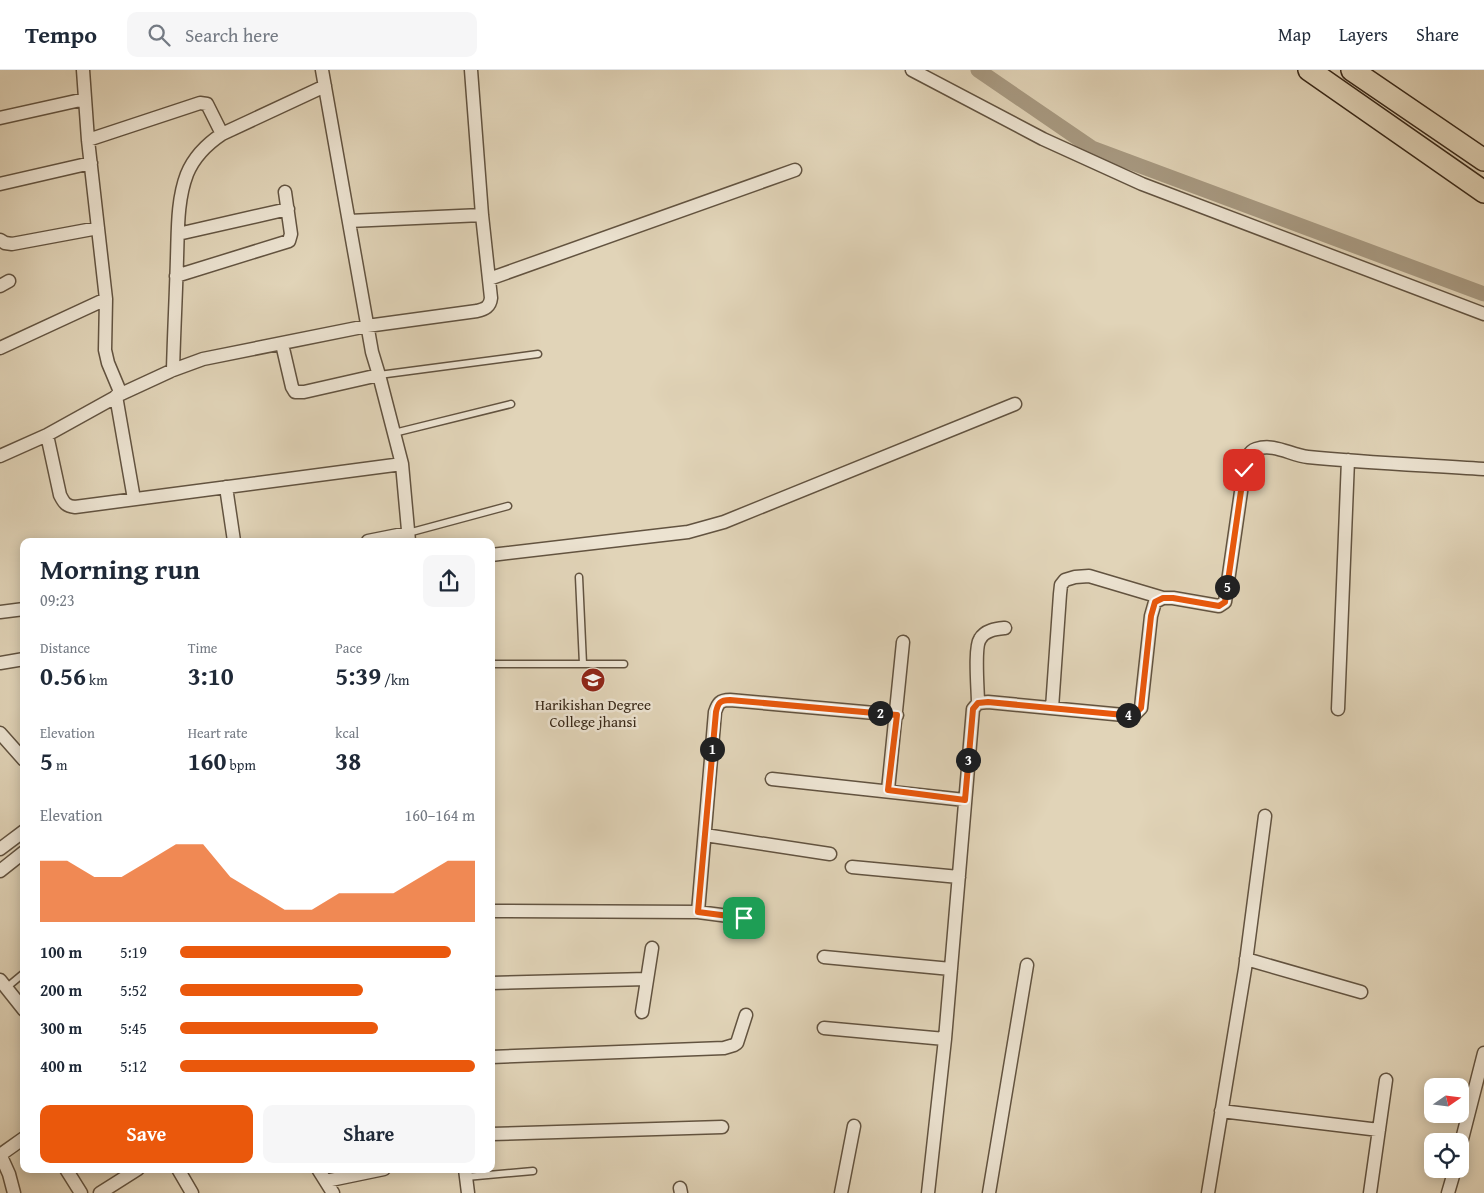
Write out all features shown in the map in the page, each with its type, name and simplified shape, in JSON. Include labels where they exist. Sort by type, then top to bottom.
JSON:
[{"type":"highway","points":[[1308,70],[1484,192]]},
{"type":"highway","points":[[1354,71],[1484,160]]},
{"type":"street","points":[[83,70],[88,140],[106,299],[105,350],[119,395],[134,499]]},
{"type":"street","points":[[322,70],[372,352],[402,464],[408,537]]},
{"type":"street","points":[[0,456],[47,434],[119,395],[173,370],[203,359],[367,326],[483,310],[490,304],[491,298],[482,216],[471,70]]},
{"type":"street","points":[[912,70],[1043,139],[1142,184],[1484,314]]},
{"type":"street","points":[[173,370],[178,234],[182,193],[188,173],[198,155],[211,141],[222,134],[325,86]]},
{"type":"street","points":[[0,118],[85,98]]},
{"type":"street","points":[[88,140],[200,103],[207,104],[211,109],[222,134]]},
{"type":"street","points":[[0,184],[91,163]]},
{"type":"street","points":[[489,279],[795,170]]},
{"type":"street","points":[[176,276],[289,241],[291,234],[285,192]]},
{"type":"street","points":[[178,234],[288,209]]},
{"type":"street","points":[[349,221],[482,216]]},
{"type":"street","points":[[0,240],[12,244],[98,228]]},
{"type":"street","points":[[0,348],[106,299]]},
{"type":"street","points":[[282,344],[295,392],[304,392],[379,376]]},
{"type":"street","points":[[495,555],[688,532],[724,522],[1015,404]]},
{"type":"street","points":[[47,434],[60,495],[68,507],[402,464]]},
{"type":"street","points":[[1052,708],[1060,594],[1061,585],[1065,580],[1075,576],[1089,576],[1163,598],[1219,606],[1225,602],[1244,470],[1248,455],[1254,449],[1263,447],[1275,448],[1306,457],[1484,469]]},
{"type":"street","points":[[1338,709],[1348,460]]},
{"type":"street","points":[[226,488],[234,538]]},
{"type":"street","points":[[978,703],[988,702],[1124,715],[1135,714],[1141,708],[1151,616],[1155,602],[1163,598]]},
{"type":"street","points":[[0,612],[20,610]]},
{"type":"street","points":[[928,1193],[945,1039],[973,709],[978,703],[977,648],[979,639],[984,633],[993,629],[1004,628]]},
{"type":"street","points":[[888,790],[903,642]]},
{"type":"street","points":[[0,663],[20,660]]},
{"type":"street","points":[[698,912],[716,712],[720,701],[730,700],[897,715]]},
{"type":"street","points":[[0,733],[20,756]]},
{"type":"street","points":[[772,779],[888,790],[965,800]]},
{"type":"street","points":[[1208,1193],[1246,959],[1265,816]]},
{"type":"street","points":[[0,849],[20,834]]},
{"type":"street","points":[[705,835],[830,854]]},
{"type":"street","points":[[0,870],[20,855]]},
{"type":"street","points":[[852,867],[959,877]]},
{"type":"street","points":[[495,912],[698,912],[744,918]]},
{"type":"street","points":[[642,1012],[652,948]]},
{"type":"street","points":[[824,957],[951,969]]},
{"type":"street","points":[[1246,959],[1361,992]]},
{"type":"street","points":[[989,1193],[1027,965]]},
{"type":"street","points":[[495,983],[647,979]]},
{"type":"street","points":[[3,984],[20,1005]]},
{"type":"street","points":[[495,1057],[724,1048],[737,1043],[746,1015]]},
{"type":"street","points":[[824,1028],[945,1039]]},
{"type":"street","points":[[1464,1133],[1484,1053]]},
{"type":"street","points":[[1370,1193],[1386,1080]]},
{"type":"street","points":[[1222,1112],[1379,1130]]},
{"type":"street","points":[[842,1193],[854,1126]]},
{"type":"street","points":[[495,1134],[722,1127]]},
{"type":"street","points":[[14,1193],[9,1174],[0,1154],[20,1141]]},
{"type":"street","points":[[69,1173],[82,1193]]},
{"type":"street","points":[[100,1193],[132,1173]]},
{"type":"street","points":[[180,1173],[192,1193]]},
{"type":"street","points":[[321,1173],[333,1193]]},
{"type":"street","points":[[326,1181],[365,1173]]},
{"type":"street","points":[[466,1173],[468,1193]]},
{"type":"street","points":[[1448,1193],[1452,1178]]},
{"type":"lane","points":[[379,376],[538,354]]},
{"type":"lane","points":[[394,433],[511,404]]},
{"type":"lane","points":[[408,537],[508,506]]},
{"type":"lane","points":[[579,577],[583,664]]},
{"type":"lane","points":[[495,664],[624,664]]},
{"type":"lane","points":[[3,984],[20,975]]},
{"type":"lane","points":[[495,1172],[533,1171]]},
{"type":"waterway","points":[[978,70],[1092,148],[1484,294]]},
{"type":"place","name":"Harikishan Degree College jhansi","points":[[593,680]]},
{"type":"route","points":[[744,918],[698,912],[716,712],[720,701],[730,700],[897,715],[888,790],[965,800],[973,709],[978,703],[988,702],[1124,715],[1135,714],[1141,708],[1151,616],[1155,602],[1163,598],[1219,606],[1225,602],[1244,470]]}]
